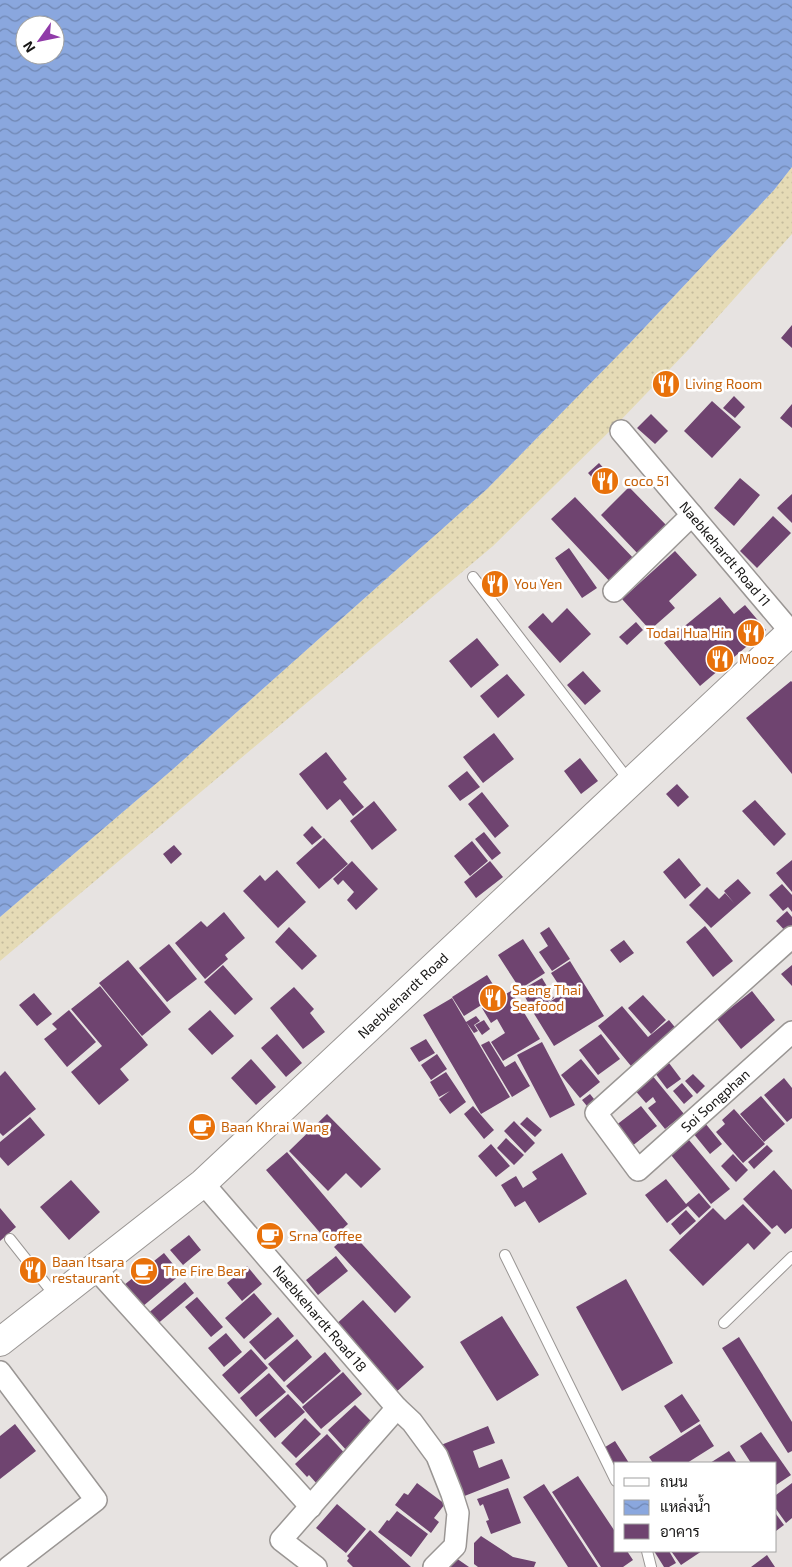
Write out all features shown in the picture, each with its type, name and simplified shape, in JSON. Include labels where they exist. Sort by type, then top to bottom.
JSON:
[{"type":"street","name":"Naebkehardt Road 11","points":[[621,431],[792,632]]},
{"type":"street","points":[[614,590],[692,515]]},
{"type":"street","name":"Naebkehardt Road","points":[[0,1342],[203,1183],[792,632]]},
{"type":"street","name":"Soi Songphan","points":[[792,937],[596,1113],[638,1170],[792,1032]]},
{"type":"street","name":"Naebkehardt Road 18","points":[[203,1183],[397,1408],[412,1422],[437,1456],[458,1513],[455,1546],[434,1567]]},
{"type":"street","points":[[94,1268],[311,1507]]},
{"type":"street","points":[[0,1372],[96,1500],[9,1567]]},
{"type":"street","points":[[316,1567],[281,1540],[397,1408]]},
{"type":"lane","points":[[474,577],[631,782]]},
{"type":"lane","points":[[10,1239],[56,1298]]},
{"type":"lane","points":[[505,1255],[614,1478]]},
{"type":"lane","points":[[724,1323],[792,1257]]},
{"type":"lane","points":[[647,1552],[651,1567]]},
{"type":"sand","points":[[792,167],[792,234],[690,348],[619,422],[493,546],[0,961],[0,917],[172,770],[487,489],[631,342],[774,190]]},
{"type":"water","points":[[0,0],[792,0],[792,167],[774,190],[631,342],[487,489],[172,770],[0,917]]},
{"type":"building","points":[[792,325],[792,348],[781,338]]},
{"type":"building","points":[[734,396],[745,407],[735,418],[723,408]]},
{"type":"building","points":[[712,401],[741,427],[712,458],[684,431]]},
{"type":"building","points":[[792,404],[792,428],[780,418]]},
{"type":"building","points":[[651,414],[668,431],[655,444],[637,428]]},
{"type":"building","points":[[599,463],[619,485],[608,495],[588,473]]},
{"type":"building","points":[[740,478],[760,495],[734,526],[714,508]]},
{"type":"building","points":[[629,487],[669,528],[640,556],[601,515]]},
{"type":"building","points":[[792,494],[792,523],[777,508]]},
{"type":"building","points":[[575,497],[637,562],[613,585],[551,519]]},
{"type":"building","points":[[773,516],[791,533],[757,568],[740,551]]},
{"type":"building","points":[[569,548],[597,588],[582,598],[555,558]]},
{"type":"building","points":[[675,551],[697,575],[669,601],[675,608],[650,630],[622,599]]},
{"type":"building","points":[[720,597],[734,614],[745,605],[766,630],[700,686],[664,643]]},
{"type":"building","points":[[567,608],[591,634],[560,663],[528,627],[543,613],[552,623]]},
{"type":"building","points":[[636,622],[643,630],[627,645],[619,637]]},
{"type":"building","points":[[477,638],[499,665],[471,688],[449,661]]},
{"type":"building","points":[[583,671],[601,691],[585,705],[567,685]]},
{"type":"building","points":[[507,674],[525,695],[498,718],[480,696]]},
{"type":"building","points":[[792,682],[792,774],[746,718]]},
{"type":"building","points":[[494,733],[514,759],[483,783],[463,757]]},
{"type":"building","points":[[326,752],[347,779],[343,782],[364,807],[353,816],[340,799],[327,810],[299,774]]},
{"type":"building","points":[[580,758],[598,781],[581,794],[564,771]]},
{"type":"building","points":[[467,771],[480,787],[460,801],[448,786]]},
{"type":"building","points":[[677,784],[689,797],[678,807],[666,794]]},
{"type":"building","points":[[482,792],[509,826],[495,838],[468,804]]},
{"type":"building","points":[[755,800],[786,834],[774,846],[742,811]]},
{"type":"building","points":[[374,801],[397,830],[372,850],[350,821]]},
{"type":"building","points":[[312,826],[322,837],[312,845],[303,835]]},
{"type":"building","points":[[484,832],[501,853],[492,860],[475,839]]},
{"type":"building","points":[[324,838],[348,864],[319,889],[296,863]]},
{"type":"building","points":[[472,841],[488,861],[470,876],[454,856]]},
{"type":"building","points":[[174,845],[182,854],[171,864],[163,854]]},
{"type":"building","points":[[679,858],[701,885],[685,899],[663,872]]},
{"type":"building","points":[[792,860],[792,892],[776,873]]},
{"type":"building","points":[[352,861],[378,889],[356,910],[347,900],[354,892],[343,880],[338,885],[333,879]]},
{"type":"building","points":[[490,861],[503,877],[476,898],[464,882]]},
{"type":"building","points":[[277,870],[306,902],[278,928],[243,891],[260,875],[265,881]]},
{"type":"building","points":[[738,879],[751,893],[711,928],[689,905],[707,887],[719,899],[725,893],[734,903],[724,891]]},
{"type":"building","points":[[782,884],[792,895],[792,912],[788,907],[783,911],[769,895]]},
{"type":"building","points":[[787,911],[792,917],[792,930],[788,934],[776,921]]},
{"type":"building","points":[[224,912],[245,938],[225,955],[228,959],[205,979],[175,943],[201,921],[207,927]]},
{"type":"building","points":[[705,926],[733,961],[713,977],[686,942]]},
{"type":"building","points":[[289,927],[317,956],[302,970],[275,942]]},
{"type":"building","points":[[549,927],[570,959],[552,971],[539,952],[548,946],[540,933]]},
{"type":"building","points":[[523,939],[545,973],[520,989],[498,955]]},
{"type":"building","points":[[624,940],[634,953],[620,963],[610,950]]},
{"type":"building","points":[[169,944],[197,979],[167,1002],[139,968]]},
{"type":"building","points":[[128,960],[171,1012],[142,1036],[99,983]]},
{"type":"building","points":[[570,961],[604,1016],[554,1046],[533,1012],[564,993],[551,973]]},
{"type":"building","points":[[223,965],[253,999],[235,1015],[204,982]]},
{"type":"building","points":[[792,965],[792,986],[781,974]]},
{"type":"building","points":[[487,975],[499,994],[464,1016],[452,997]]},
{"type":"building","points":[[542,978],[554,998],[533,1011],[521,990]]},
{"type":"building","points":[[100,986],[148,1045],[120,1069],[129,1080],[99,1105],[71,1072],[102,1046],[71,1009]]},
{"type":"building","points":[[294,987],[314,1009],[310,1013],[325,1032],[303,1049],[270,1008]]},
{"type":"building","points":[[511,991],[540,1039],[503,1061],[491,1042],[505,1033],[497,1019],[491,1023],[482,1008]]},
{"type":"building","points":[[752,991],[775,1020],[741,1049],[717,1019]]},
{"type":"building","points":[[34,993],[52,1014],[37,1026],[19,1005]]},
{"type":"building","points":[[643,995],[666,1020],[651,1034],[628,1008]]},
{"type":"building","points":[[452,998],[510,1097],[481,1114],[423,1015]]},
{"type":"building","points":[[622,1006],[648,1037],[669,1020],[678,1031],[658,1048],[655,1045],[631,1066],[598,1026]]},
{"type":"building","points":[[69,1010],[96,1042],[67,1067],[44,1039],[57,1029],[52,1024]]},
{"type":"building","points":[[210,1010],[234,1036],[212,1055],[188,1029]]},
{"type":"building","points":[[476,1016],[480,1021],[474,1025],[478,1031],[474,1033],[466,1022]]},
{"type":"building","points":[[484,1020],[490,1029],[482,1035],[475,1025]]},
{"type":"building","points":[[277,1034],[302,1063],[286,1077],[261,1048]]},
{"type":"building","points":[[601,1034],[620,1059],[598,1075],[579,1050]]},
{"type":"building","points":[[426,1039],[435,1053],[419,1062],[410,1048]]},
{"type":"building","points":[[489,1041],[505,1067],[515,1061],[530,1086],[512,1097],[481,1045]]},
{"type":"building","points":[[542,1042],[575,1105],[550,1118],[517,1055]]},
{"type":"building","points":[[437,1054],[447,1069],[431,1080],[421,1065]]},
{"type":"building","points":[[251,1059],[276,1087],[256,1105],[231,1078]]},
{"type":"building","points":[[581,1059],[600,1082],[580,1098],[561,1075]]},
{"type":"building","points":[[669,1063],[681,1079],[667,1089],[655,1073]]},
{"type":"building","points":[[5,1071],[36,1109],[3,1136],[0,1133],[0,1076]]},
{"type":"building","points":[[446,1072],[466,1102],[450,1114],[439,1099],[450,1091],[439,1097],[430,1082]]},
{"type":"building","points":[[651,1074],[684,1114],[665,1129],[648,1108],[656,1102],[653,1097],[646,1103],[633,1088]]},
{"type":"building","points":[[693,1074],[705,1086],[697,1094],[685,1081]]},
{"type":"building","points":[[784,1078],[792,1088],[792,1118],[787,1122],[764,1095]]},
{"type":"building","points":[[682,1083],[693,1096],[684,1104],[673,1091]]},
{"type":"building","points":[[590,1094],[598,1104],[591,1111],[582,1100]]},
{"type":"building","points":[[761,1096],[785,1124],[764,1142],[740,1114]]},
{"type":"building","points":[[473,1106],[494,1130],[484,1139],[464,1114]]},
{"type":"building","points":[[641,1106],[657,1126],[631,1147],[615,1126]]},
{"type":"building","points":[[734,1109],[765,1144],[743,1163],[716,1132],[725,1124],[722,1120]]},
{"type":"building","points":[[327,1114],[381,1169],[361,1188],[346,1173],[328,1191],[289,1151]]},
{"type":"building","points":[[30,1117],[45,1135],[8,1166],[0,1157],[0,1142]]},
{"type":"building","points":[[527,1117],[542,1130],[535,1137],[520,1124]]},
{"type":"building","points":[[514,1121],[535,1143],[525,1153],[504,1131]]},
{"type":"building","points":[[705,1123],[722,1144],[710,1154],[693,1133]]},
{"type":"building","points":[[506,1138],[524,1155],[514,1165],[497,1148]]},
{"type":"building","points":[[689,1140],[730,1189],[711,1204],[671,1155]]},
{"type":"building","points":[[491,1144],[510,1166],[496,1177],[478,1156]]},
{"type":"building","points":[[767,1145],[773,1151],[754,1169],[748,1162]]},
{"type":"building","points":[[287,1152],[348,1224],[328,1242],[266,1170]]},
{"type":"building","points":[[562,1153],[587,1194],[539,1223],[525,1201],[515,1207],[501,1185],[516,1176],[523,1188],[537,1179],[532,1172]]},
{"type":"building","points":[[733,1154],[748,1170],[736,1182],[721,1166]]},
{"type":"building","points":[[774,1170],[792,1190],[792,1228],[785,1234],[777,1225],[772,1229],[743,1199]]},
{"type":"building","points":[[666,1179],[686,1204],[699,1193],[711,1207],[699,1218],[688,1206],[667,1223],[645,1195]]},
{"type":"building","points":[[71,1180],[100,1212],[69,1240],[40,1207]]},
{"type":"building","points":[[743,1204],[771,1233],[754,1250],[748,1243],[703,1286],[669,1250],[713,1208],[725,1220]]},
{"type":"building","points":[[0,1208],[16,1227],[0,1241]]},
{"type":"building","points":[[686,1210],[696,1221],[680,1235],[671,1224]]},
{"type":"building","points":[[351,1232],[411,1297],[395,1313],[334,1247]]},
{"type":"building","points":[[189,1235],[201,1250],[183,1265],[170,1250]]},
{"type":"building","points":[[164,1253],[181,1274],[142,1307],[124,1285]]},
{"type":"building","points":[[336,1256],[348,1271],[318,1295],[306,1280]]},
{"type":"building","points":[[247,1266],[262,1284],[242,1301],[227,1283]]},
{"type":"building","points":[[626,1279],[673,1363],[622,1391],[576,1307]]},
{"type":"building","points":[[185,1282],[194,1293],[155,1326],[146,1315]]},
{"type":"building","points":[[254,1293],[272,1314],[244,1339],[225,1318]]},
{"type":"building","points":[[197,1297],[223,1327],[211,1337],[185,1307]]},
{"type":"building","points":[[363,1300],[424,1367],[394,1394],[333,1327]]},
{"type":"building","points":[[502,1316],[539,1375],[497,1401],[460,1342]]},
{"type":"building","points":[[278,1317],[294,1336],[265,1360],[249,1342]]},
{"type":"building","points":[[226,1333],[242,1352],[224,1367],[208,1348]]},
{"type":"building","points":[[739,1337],[792,1422],[792,1451],[788,1453],[722,1348]]},
{"type":"building","points":[[297,1339],[312,1357],[284,1382],[268,1364]]},
{"type":"building","points":[[251,1349],[268,1368],[239,1394],[222,1375]]},
{"type":"building","points":[[325,1352],[341,1371],[303,1404],[286,1386]]},
{"type":"building","points":[[343,1372],[362,1394],[321,1429],[302,1407]]},
{"type":"building","points":[[269,1373],[286,1392],[256,1417],[240,1398]]},
{"type":"building","points":[[288,1394],[305,1412],[275,1438],[259,1420]]},
{"type":"building","points":[[682,1394],[700,1421],[681,1433],[664,1406]]},
{"type":"building","points":[[355,1405],[375,1425],[347,1451],[328,1430]]},
{"type":"building","points":[[305,1418],[321,1434],[296,1458],[281,1443]]},
{"type":"building","points":[[15,1424],[36,1451],[0,1479],[0,1436]]},
{"type":"building","points":[[700,1424],[714,1446],[689,1462],[652,1462],[649,1457]]},
{"type":"building","points":[[488,1426],[495,1443],[473,1451],[479,1468],[502,1459],[510,1478],[462,1497],[441,1445]]},
{"type":"building","points":[[761,1432],[791,1475],[777,1484],[777,1462],[750,1462],[740,1446]]},
{"type":"building","points":[[327,1434],[349,1458],[318,1485],[309,1475],[307,1477],[295,1464]]},
{"type":"building","points":[[615,1441],[628,1462],[614,1462],[614,1479],[597,1452]]},
{"type":"building","points":[[729,1451],[736,1462],[712,1462]]},
{"type":"building","points":[[578,1476],[614,1530],[614,1552],[628,1552],[633,1560],[623,1567],[601,1567],[552,1492]]},
{"type":"building","points":[[417,1483],[445,1504],[434,1518],[439,1522],[431,1533],[395,1505],[404,1493],[408,1495]]},
{"type":"building","points":[[792,1483],[792,1518],[786,1523],[777,1510],[777,1494]]},
{"type":"building","points":[[544,1484],[598,1567],[568,1567],[523,1497]]},
{"type":"building","points":[[508,1488],[521,1523],[491,1534],[486,1521],[489,1520],[483,1504],[480,1506],[477,1499]]},
{"type":"building","points":[[337,1504],[366,1529],[346,1553],[316,1528]]},
{"type":"building","points":[[397,1511],[428,1534],[411,1557],[378,1532]]},
{"type":"building","points":[[777,1515],[784,1525],[777,1530]]},
{"type":"building","points":[[370,1530],[411,1567],[353,1567],[347,1561],[349,1558],[347,1556]]},
{"type":"building","points":[[481,1536],[513,1557],[536,1562],[534,1567],[478,1567],[474,1564],[474,1543]]},
{"type":"building","points":[[655,1552],[670,1552],[676,1563],[669,1567],[664,1567]]},
{"type":"building","points":[[672,1552],[700,1552],[681,1565]]},
{"type":"building","points":[[767,1555],[775,1567],[751,1567]]},
{"type":"building","points":[[456,1558],[469,1567],[447,1567]]},
{"type":"place","name":"Living Room","points":[[666,384]]},
{"type":"place","name":"coco 51","points":[[605,481]]},
{"type":"place","name":"You Yen","points":[[495,584]]},
{"type":"place","name":"Todai Hua Hin","points":[[751,633]]},
{"type":"place","name":"Mooz","points":[[720,659]]},
{"type":"place","name":"Saeng Thai Seafood","points":[[493,998]]},
{"type":"place","name":"Baan Khrai Wang","points":[[202,1127]]},
{"type":"place","name":"Srna Coffee","points":[[270,1236]]},
{"type":"place","name":"Baan Itsara restaurant","points":[[33,1270]]},
{"type":"place","name":"The Fire Bear","points":[[144,1271]]}]
